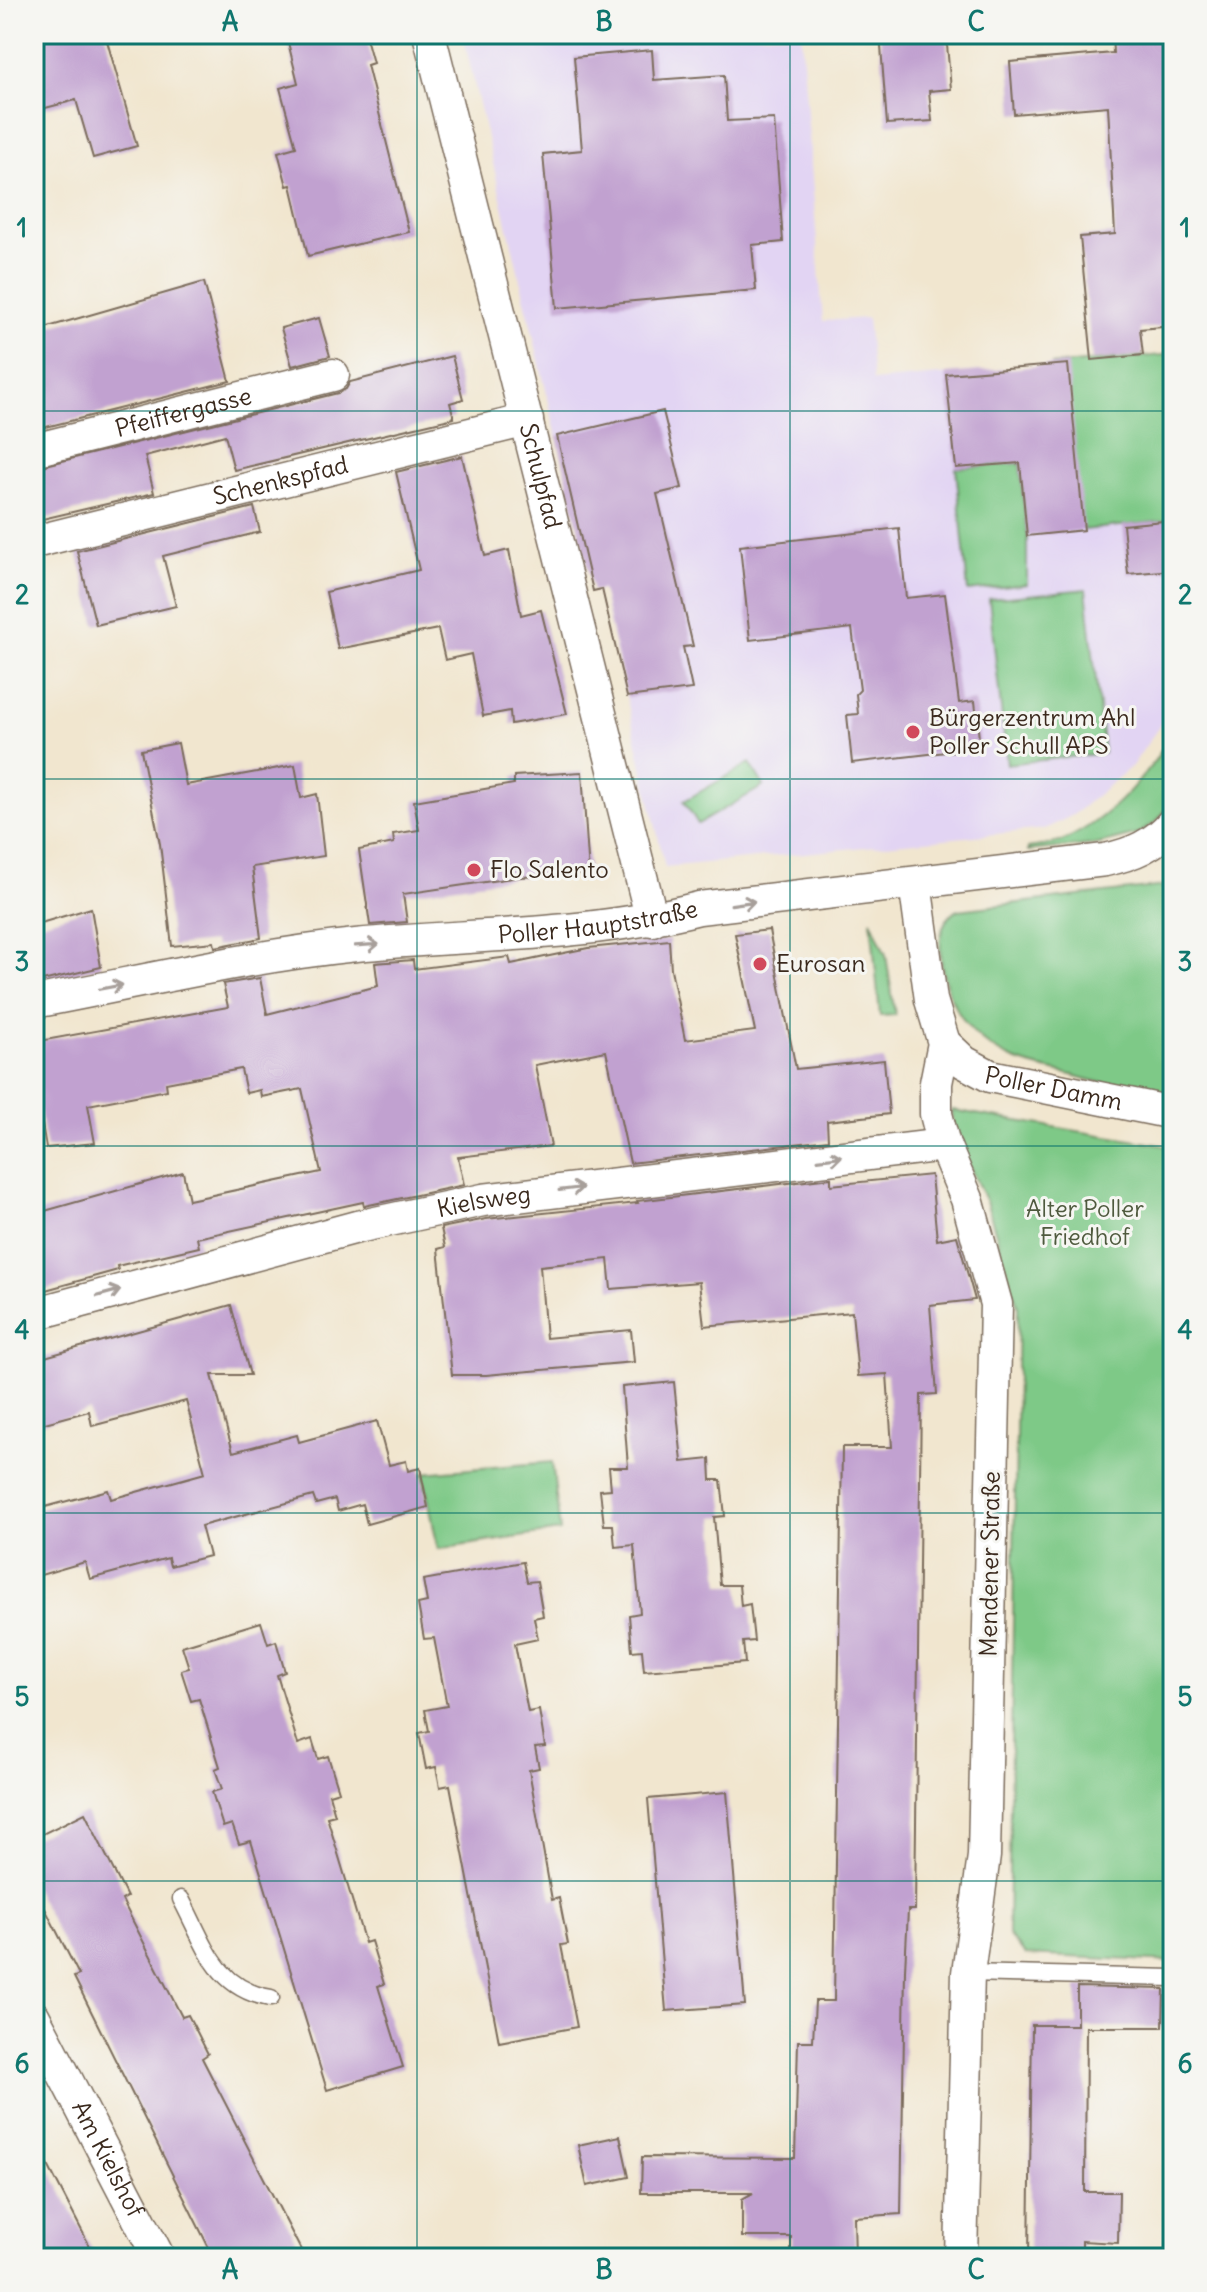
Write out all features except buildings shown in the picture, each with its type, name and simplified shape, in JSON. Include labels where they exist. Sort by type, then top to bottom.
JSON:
[{"type":"street","name":"Schulpfad","points":[[429,34],[652,920]]},
{"type":"street","name":"Pfeiffergasse","points":[[34,450],[333,375]]},
{"type":"street","name":"Schenkspfad","points":[[34,542],[527,420]]},
{"type":"street","name":"Poller Hauptstraße","points":[[34,1002],[248,961],[355,946],[528,936],[652,920],[699,908],[1105,860],[1132,854],[1168,835]]},
{"type":"street","name":"Mendener Straße","points":[[915,883],[931,1000],[944,1043],[936,1083],[936,1114],[944,1145],[967,1199],[996,1304],[984,1856],[968,1973],[961,2258]]},
{"type":"street","name":"Poller Damm","points":[[944,1043],[964,1062],[990,1076],[1173,1113]]},
{"type":"street","name":"Kielsweg","points":[[34,1314],[357,1227],[483,1200],[944,1145]]},
{"type":"street","name":"Am Kielshof","points":[[34,2017],[159,2258]]},
{"type":"lane","points":[[181,1899],[220,1971],[233,1985],[251,1995],[271,1998]]},
{"type":"lane","points":[[968,1973],[1173,1978]]},
{"type":"shaded area","points":[[801,34],[823,321],[867,318],[873,381],[1173,354],[1173,693],[1162,722],[1132,766],[1073,815],[1045,829],[665,867],[602,590],[593,591],[463,35]]},
{"type":"green space","points":[[1173,354],[1173,520],[1084,530],[1057,412],[1052,365]]},
{"type":"green space","points":[[1020,463],[1027,536],[1027,584],[968,591],[956,468]]},
{"type":"green space","points":[[1086,589],[1104,753],[1007,764],[989,599]]},
{"type":"green space","points":[[1173,730],[1173,801],[1156,822],[1138,834],[1099,844],[1028,851],[1028,848],[1064,840],[1112,808],[1153,763]]},
{"type":"green space","points":[[750,763],[764,786],[698,824],[684,801]]},
{"type":"green space","points":[[1173,885],[1173,1101],[1012,1059],[984,1042],[963,1019],[948,991],[940,945],[947,919],[958,910]]},
{"type":"green space","points":[[871,920],[886,955],[895,1015],[880,1016]]},
{"type":"green space","name":"Alter Poller Friedhof","points":[[952,1110],[1173,1147],[1173,1962],[1026,1955],[1008,1936],[1018,1307],[987,1204],[954,1133]]},
{"type":"green space","points":[[552,1462],[560,1531],[438,1549],[423,1473]]},
{"type":"place","name":"Bürgerzentrum Ahl Poller Schull APS","points":[[913,732]]},
{"type":"place","name":"Flo Salento","points":[[474,870]]},
{"type":"place","name":"Eurosan","points":[[760,964]]}]
